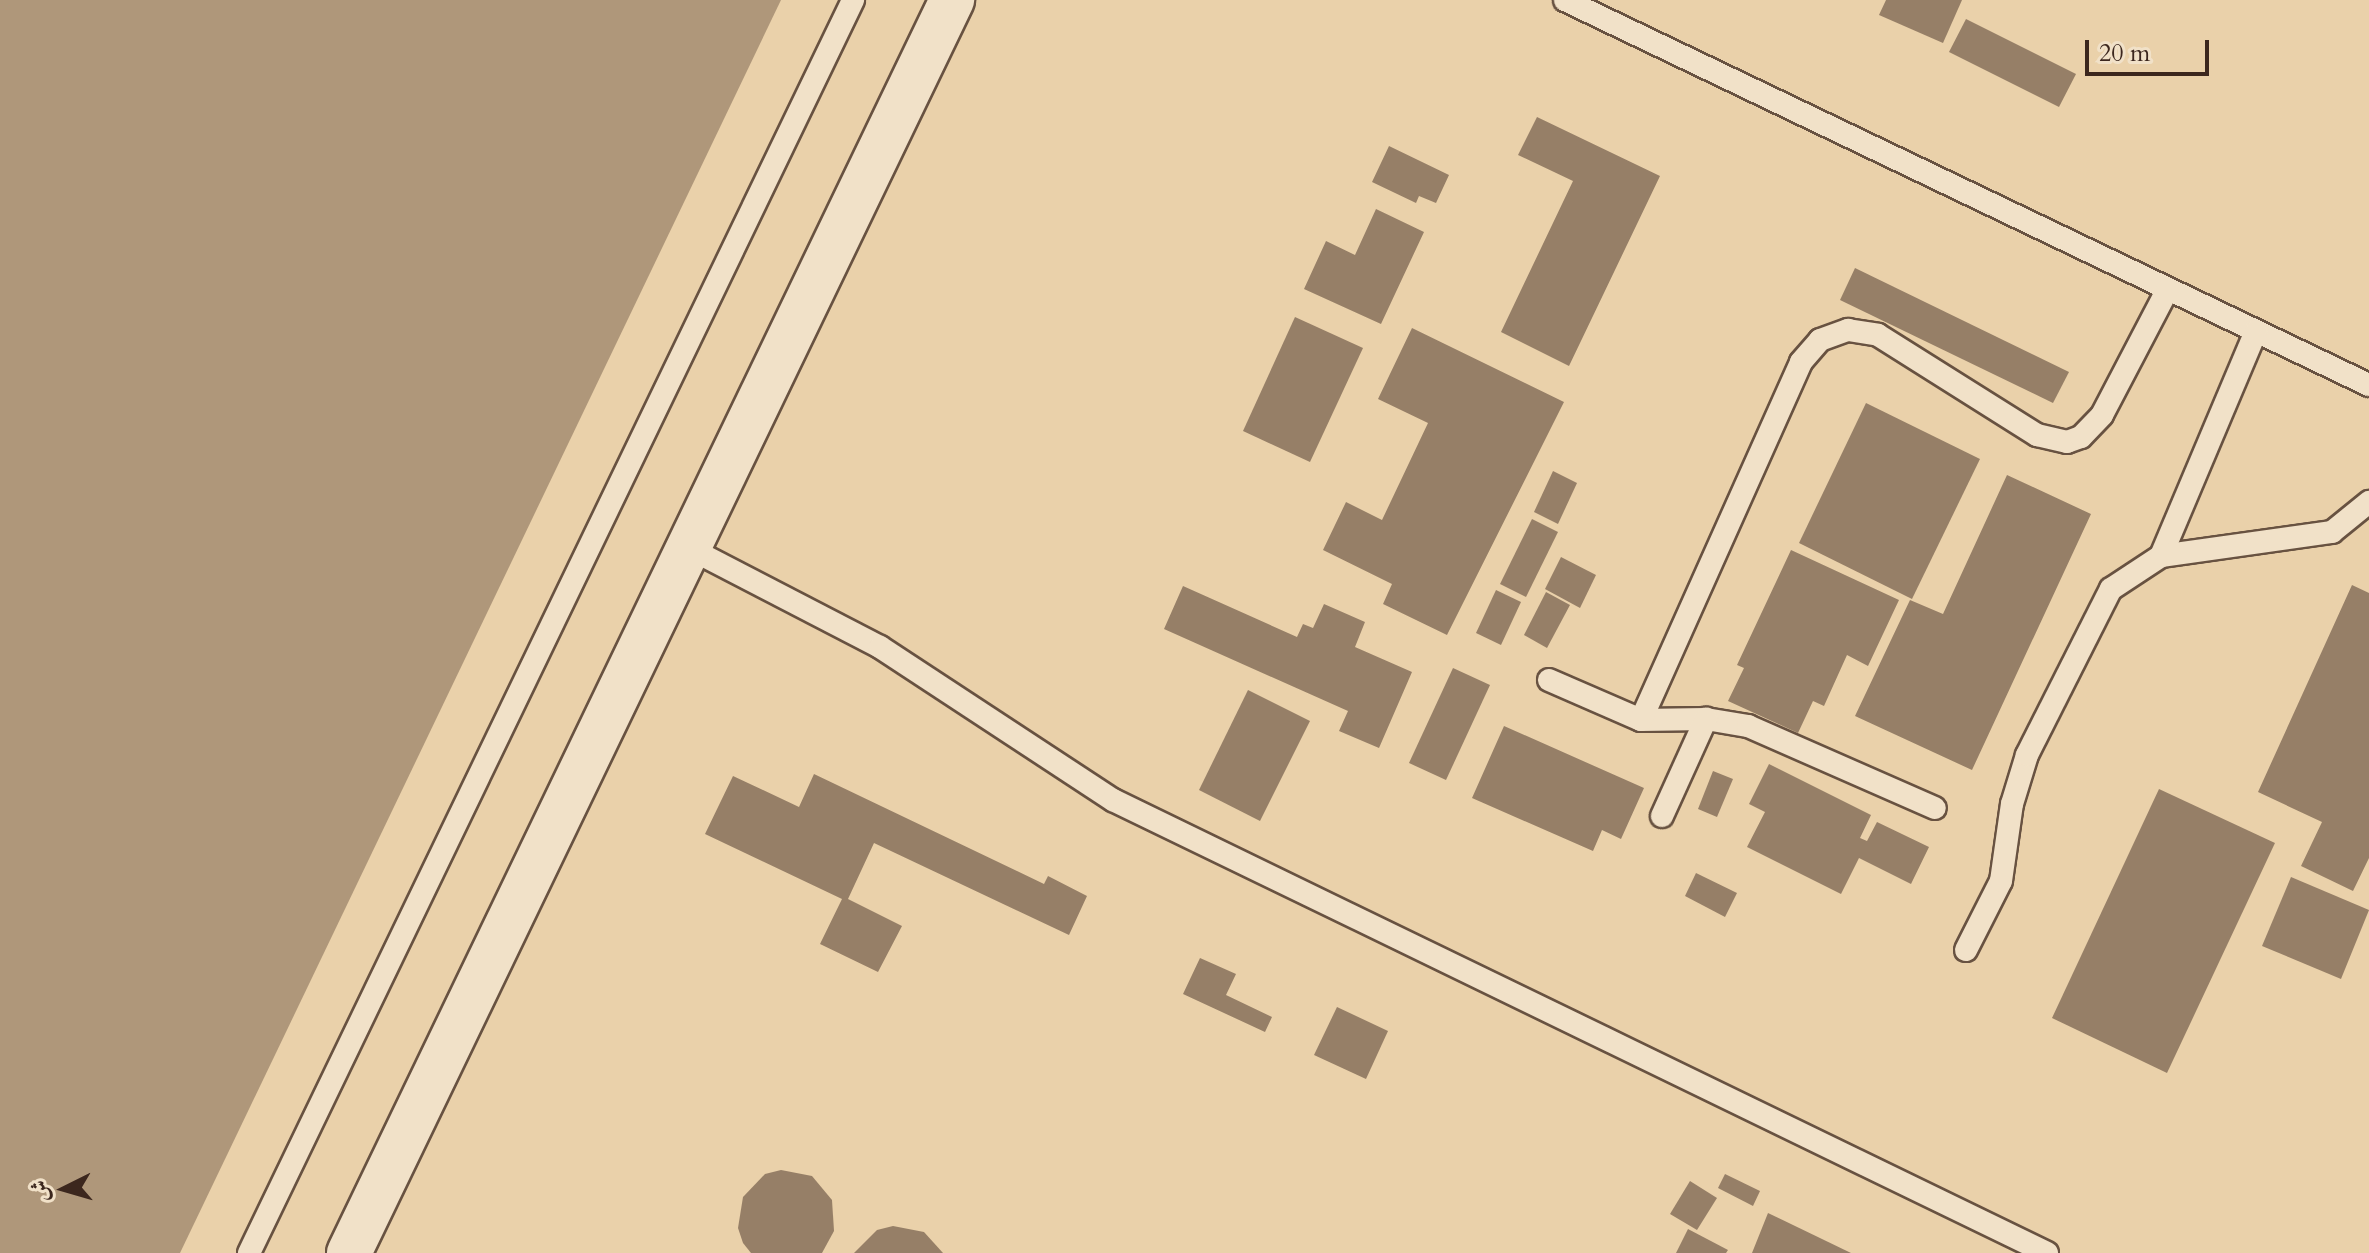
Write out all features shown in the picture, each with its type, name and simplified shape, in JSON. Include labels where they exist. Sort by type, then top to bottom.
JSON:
[{"type":"street","points":[[349,1253],[952,0]]},
{"type":"lane","points":[[249,1253],[853,0]]},
{"type":"lane","points":[[1565,0],[2369,385]]},
{"type":"lane","points":[[1641,720],[1801,362],[1820,340],[1848,330],[1878,335],[2037,435],[2067,442],[2081,437],[2102,415],[2168,289]]},
{"type":"lane","points":[[2161,556],[2256,331]]},
{"type":"lane","points":[[1966,950],[2001,881],[2018,780],[2051,703],[2111,589],[2161,556],[2332,532],[2369,502]]},
{"type":"lane","points":[[689,548],[880,647],[1113,800],[2047,1253]]},
{"type":"lane","points":[[1549,680],[1641,720],[1706,719],[1768,733],[1935,808]]},
{"type":"lane","points":[[1662,816],[1706,719]]},
{"type":"shaded area","points":[[0,0],[781,0],[180,1253],[0,1253]]},
{"type":"building","points":[[1886,0],[1962,0],[1943,43],[1879,15]]},
{"type":"building","points":[[1966,19],[2076,74],[2059,107],[1949,52]]},
{"type":"building","points":[[1537,117],[1660,176],[1569,366],[1501,332],[1573,181],[1518,155]]},
{"type":"building","points":[[1389,146],[1449,175],[1436,203],[1419,196],[1416,203],[1372,182]]},
{"type":"building","points":[[1376,209],[1424,232],[1381,324],[1304,289],[1326,241],[1355,255]]},
{"type":"building","points":[[1855,268],[2069,372],[2053,403],[1840,300]]},
{"type":"building","points":[[1295,317],[1363,348],[1310,462],[1243,431]]},
{"type":"building","points":[[1412,328],[1564,402],[1447,635],[1383,604],[1392,584],[1323,550],[1346,502],[1382,520],[1428,423],[1378,399]]},
{"type":"building","points":[[1866,403],[1980,459],[1912,599],[1799,543]]},
{"type":"building","points":[[1553,471],[1577,483],[1558,524],[1534,512]]},
{"type":"building","points":[[2007,475],[2091,514],[1972,770],[1855,716],[1910,600],[1943,614]]},
{"type":"building","points":[[1532,519],[1558,532],[1526,597],[1500,584]]},
{"type":"building","points":[[1791,550],[1899,600],[1868,666],[1847,655],[1824,706],[1813,701],[1798,733],[1728,701],[1744,668],[1737,665]]},
{"type":"building","points":[[1561,557],[1596,575],[1580,608],[1545,589]]},
{"type":"building","points":[[2352,585],[2369,593],[2369,858],[2353,891],[2301,866],[2322,822],[2258,792]]},
{"type":"building","points":[[1183,586],[1297,637],[1303,624],[1313,628],[1324,604],[1365,622],[1355,647],[1412,672],[1379,748],[1339,731],[1348,711],[1164,629]]},
{"type":"building","points":[[1496,590],[1521,602],[1501,645],[1476,633]]},
{"type":"building","points":[[1546,592],[1570,605],[1547,648],[1524,635]]},
{"type":"building","points":[[1453,668],[1490,685],[1446,780],[1409,763]]},
{"type":"building","points":[[1248,690],[1310,721],[1260,821],[1199,790]]},
{"type":"building","points":[[1504,726],[1644,788],[1621,839],[1602,830],[1593,851],[1472,798]]},
{"type":"building","points":[[1769,764],[1871,815],[1860,838],[1867,841],[1877,822],[1929,847],[1911,884],[1859,858],[1841,894],[1747,847],[1765,812],[1749,804]]},
{"type":"building","points":[[1713,771],[1733,779],[1717,817],[1698,809]]},
{"type":"building","points":[[814,774],[1044,884],[1048,876],[1087,896],[1069,935],[874,843],[848,899],[902,926],[878,972],[820,944],[842,899],[705,834],[733,776],[799,807]]},
{"type":"building","points":[[2159,789],[2275,843],[2167,1073],[2052,1018]]},
{"type":"building","points":[[1696,873],[1737,893],[1725,917],[1685,896]]},
{"type":"building","points":[[2291,877],[2369,910],[2341,979],[2262,946]]},
{"type":"building","points":[[1200,958],[1236,974],[1226,995],[1272,1017],[1265,1032],[1183,994]]},
{"type":"building","points":[[1337,1007],[1388,1031],[1366,1079],[1314,1055]]},
{"type":"building","points":[[781,1170],[812,1176],[832,1200],[834,1231],[822,1253],[751,1253],[743,1243],[738,1228],[743,1197],[765,1174]]},
{"type":"building","points":[[1725,1174],[1760,1191],[1753,1206],[1718,1188]]},
{"type":"building","points":[[1690,1181],[1717,1198],[1697,1230],[1670,1214]]},
{"type":"building","points":[[1768,1213],[1851,1253],[1752,1253]]},
{"type":"building","points":[[893,1226],[924,1232],[943,1253],[854,1253],[877,1230]]},
{"type":"building","points":[[1688,1229],[1728,1250],[1726,1253],[1676,1253]]}]
